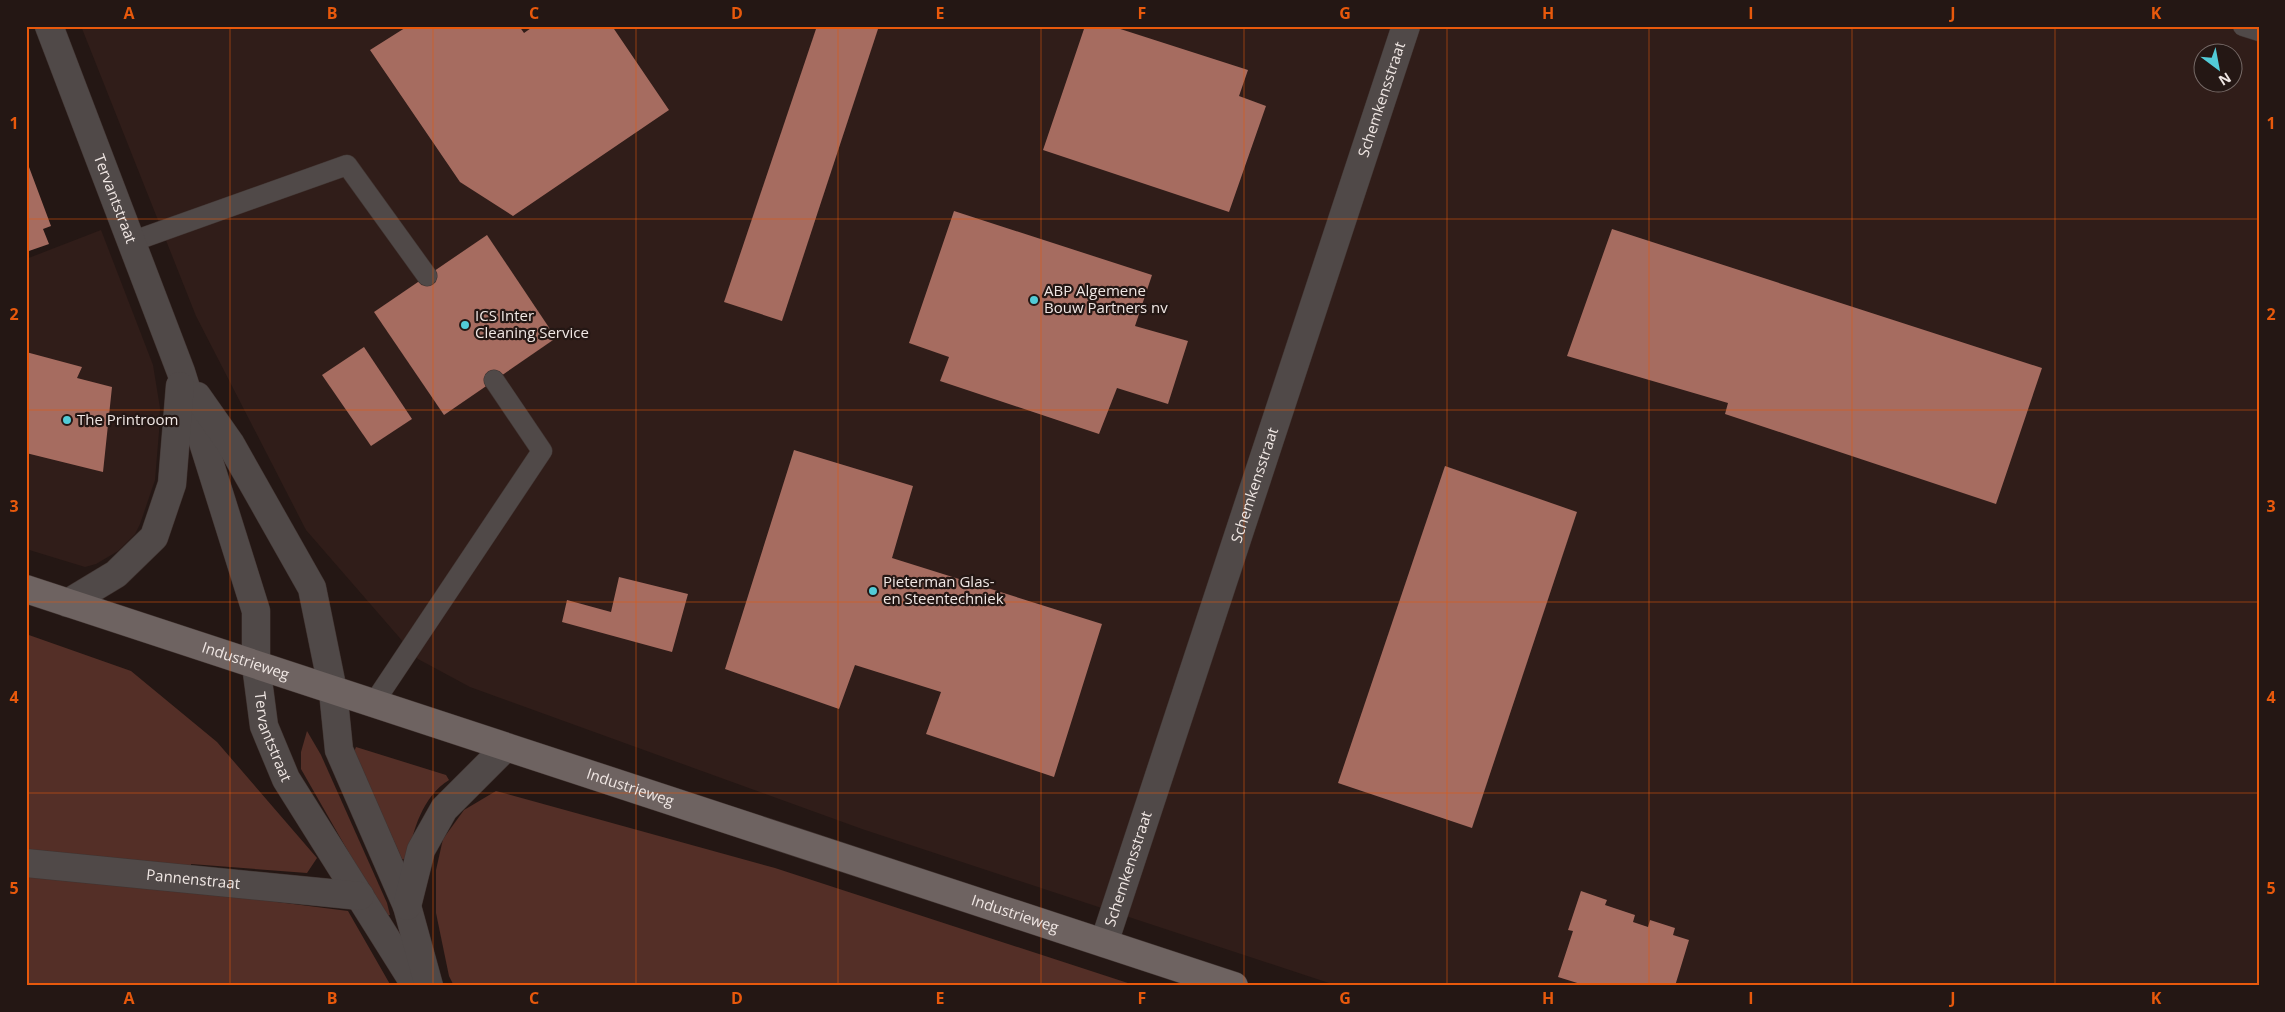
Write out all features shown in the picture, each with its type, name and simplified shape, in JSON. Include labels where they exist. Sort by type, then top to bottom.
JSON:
[{"type":"main road","name":"Industrieweg","points":[[26,589],[1234,986]]},
{"type":"street","name":"Tervantstraat","points":[[49,26],[181,372],[256,612],[256,664],[264,726],[286,779],[416,986]]},
{"type":"street","name":"Schemkensstraat","points":[[1104,943],[1406,26]]},
{"type":"street","name":"Tervantstraat","points":[[68,602],[116,574],[154,537],[172,484],[181,372]]},
{"type":"street","name":"Tervantstraat","points":[[181,372],[230,443],[312,588],[333,691],[339,750],[408,906],[429,986]]},
{"type":"street","name":"Tervantstraat","points":[[408,906],[421,850],[444,809],[506,747]]},
{"type":"street","name":"Pannenstraat","points":[[26,863],[360,896]]},
{"type":"lane","points":[[2243,26],[2259,31]]},
{"type":"lane","points":[[132,242],[347,166],[427,276]]},
{"type":"lane","points":[[373,704],[542,451],[494,380]]},
{"type":"shaded area","points":[[81,26],[2259,26],[2259,986],[1338,986],[862,829],[470,687],[418,659],[306,530],[196,316]]},
{"type":"shaded area","points":[[101,230],[153,365],[160,408],[159,432],[155,480],[135,534],[118,551],[96,564],[85,567],[26,549],[26,259]]},
{"type":"shaded area","points":[[26,634],[131,671],[217,742],[317,858],[307,873],[191,864],[191,891],[348,911],[391,986],[26,986]]},
{"type":"shaded area","points":[[307,731],[321,755],[387,903],[390,915],[385,916],[301,769],[301,752]]},
{"type":"shaded area","points":[[356,747],[446,775],[449,780],[432,795],[420,815],[412,838],[408,860],[402,859],[354,752]]},
{"type":"shaded area","points":[[496,791],[775,868],[1137,986],[454,986],[449,976],[436,913],[436,870],[443,839],[464,810]]},
{"type":"building","points":[[408,26],[519,26],[524,33],[534,26],[612,26],[669,110],[513,216],[460,182],[370,50]]},
{"type":"building","points":[[817,26],[879,26],[782,321],[724,302]]},
{"type":"building","points":[[1085,26],[1111,26],[1248,70],[1239,96],[1266,106],[1229,212],[1043,150]]},
{"type":"building","points":[[26,159],[51,226],[43,229],[49,244],[26,252]]},
{"type":"building","name":"ABP Algemene Bouw Partners nv","points":[[954,211],[1152,275],[1135,326],[1188,341],[1168,404],[1117,388],[1099,434],[940,381],[949,357],[909,343]]},
{"type":"building","points":[[1612,229],[2042,368],[1996,504],[1725,414],[1728,403],[1567,356]]},
{"type":"building","name":"ICS Inter Cleaning Service","points":[[487,235],[556,338],[444,415],[374,312]]},
{"type":"building","points":[[364,347],[412,419],[371,446],[322,375]]},
{"type":"building","name":"The Printroom","points":[[26,352],[82,367],[77,378],[112,387],[103,472],[26,453]]},
{"type":"building","name":"Pieterman Glas- en Steentechniek","points":[[794,450],[913,486],[892,558],[1102,624],[1054,777],[926,734],[941,692],[855,665],[839,709],[725,669]]},
{"type":"building","points":[[1445,466],[1577,512],[1472,828],[1338,783]]},
{"type":"building","points":[[619,577],[688,594],[672,652],[562,622],[567,600],[611,612]]},
{"type":"building","points":[[1581,891],[1607,900],[1605,905],[1635,915],[1633,922],[1648,927],[1650,920],[1675,928],[1673,935],[1689,940],[1675,986],[1587,986],[1558,977],[1573,931],[1568,930]]},
{"type":"place","name":"ABP Algemene Bouw Partners nv","points":[[1034,300]]},
{"type":"place","name":"ICS Inter Cleaning Service","points":[[465,325]]},
{"type":"place","name":"The Printroom","points":[[67,420]]},
{"type":"place","name":"Pieterman Glas- en Steentechniek","points":[[873,591]]}]
